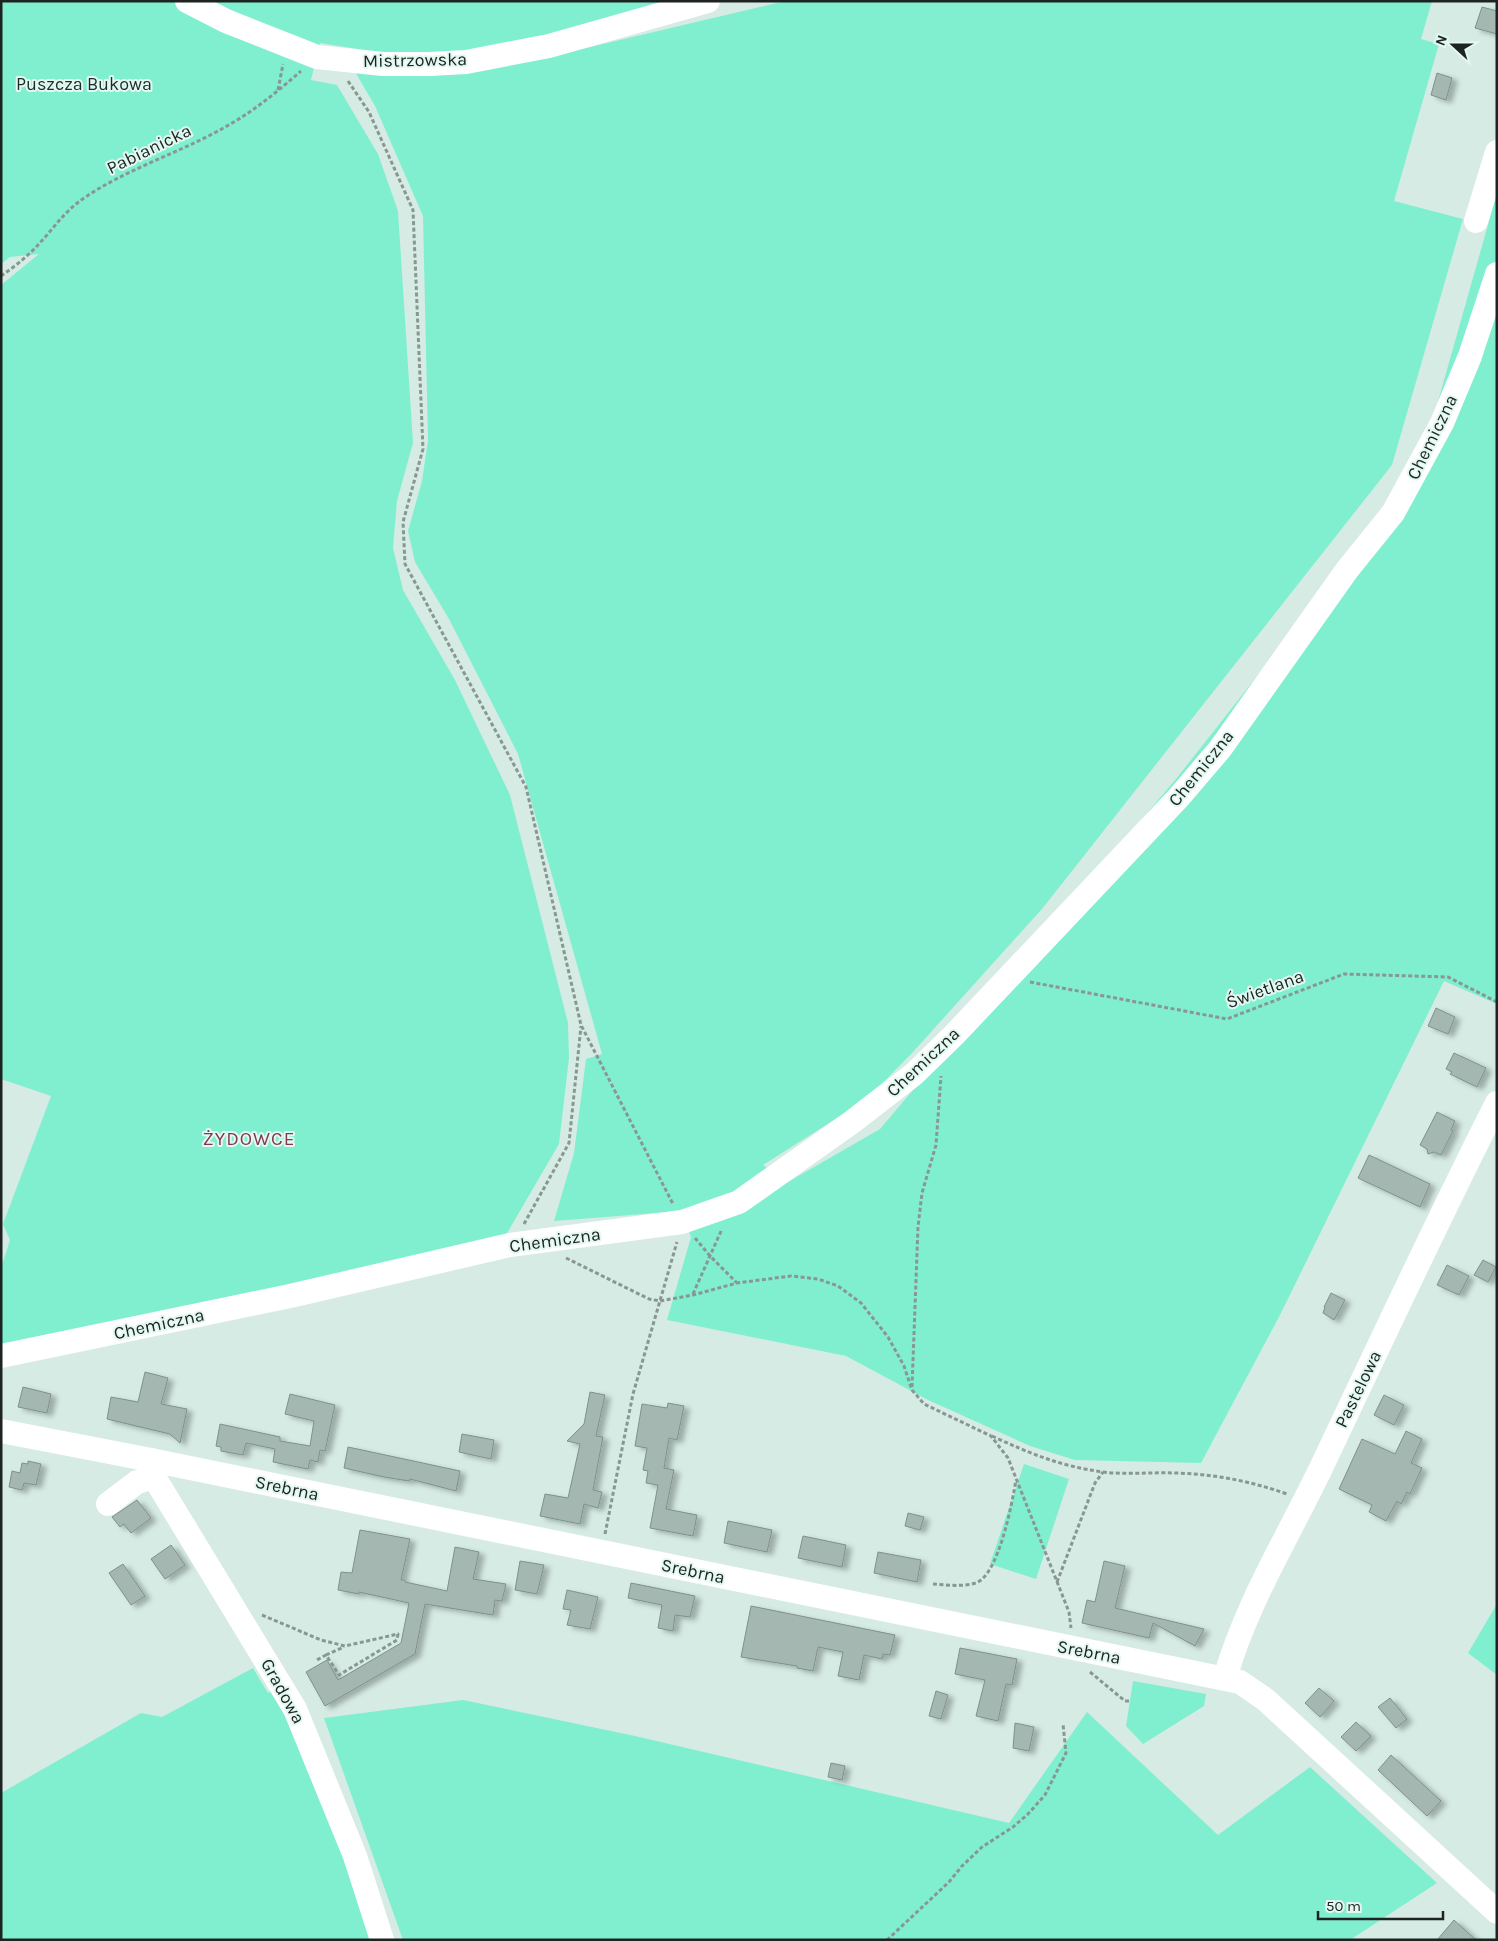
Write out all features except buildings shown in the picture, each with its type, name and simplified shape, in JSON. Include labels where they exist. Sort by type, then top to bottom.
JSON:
[{"type":"street","name":"Mistrzowska","points":[[187,1],[226,21],[317,57],[383,64],[466,62],[549,46],[708,1]]},
{"type":"street","points":[[1476,221],[1497,152]]},
{"type":"street","name":"Chemiczna","points":[[1,1356],[290,1296],[510,1245],[682,1222],[739,1202],[852,1122],[901,1085],[954,1035],[1180,797],[1214,756],[1347,570],[1393,513],[1442,422],[1470,356],[1497,274]]},
{"type":"street","name":"Pastelowa","points":[[1225,1678],[1248,1612],[1305,1501],[1458,1179],[1497,1103]]},
{"type":"street","name":"Srebrna","points":[[1,1432],[152,1468],[601,1552],[1240,1682],[1266,1700],[1497,1912]]},
{"type":"street","points":[[108,1504],[152,1468]]},
{"type":"street","name":"Gradowa","points":[[152,1468],[285,1692],[305,1730],[355,1856],[382,1940]]},
{"type":"path","points":[[278,90],[283,61],[280,43]]},
{"type":"path","name":"Pabianicka","points":[[1,276],[32,252],[70,208],[88,195],[119,177],[176,152],[227,126],[278,90],[317,57]]},
{"type":"path","points":[[347,80],[368,112],[413,210],[423,449],[402,522],[405,564],[526,787],[581,1025],[682,1222],[710,1256],[737,1283]]},
{"type":"path","name":"Świetlana","points":[[1009,978],[1228,1019],[1344,974],[1448,977],[1497,1002]]},
{"type":"path","points":[[510,1245],[530,1214],[569,1143],[581,1025]]},
{"type":"path","points":[[912,1390],[918,1227],[922,1193],[936,1145],[942,1073]]},
{"type":"path","points":[[693,1295],[717,1237],[739,1202]]},
{"type":"path","points":[[601,1552],[633,1394],[682,1222]]},
{"type":"path","points":[[560,1256],[649,1299],[660,1301],[693,1295],[760,1278],[797,1276],[818,1279],[838,1286],[861,1303],[888,1337],[904,1366],[912,1390],[924,1404],[991,1436],[1038,1457],[1066,1465],[1103,1472],[1218,1475],[1262,1485],[1305,1501]]},
{"type":"path","points":[[991,1436],[1008,1458],[1069,1612],[1070,1648]]},
{"type":"path","points":[[1057,1582],[1095,1483],[1103,1472]]},
{"type":"path","points":[[933,1584],[966,1585],[983,1578],[995,1559],[1002,1538],[1016,1479]]},
{"type":"path","points":[[236,1610],[242,1607],[320,1640],[345,1646]]},
{"type":"path","points":[[315,1661],[326,1655],[345,1646],[398,1634],[397,1640],[339,1675],[326,1655]]},
{"type":"path","points":[[1088,1670],[1125,1701],[1130,1702]]},
{"type":"path","points":[[887,1940],[949,1882],[962,1866],[982,1847],[1013,1827],[1045,1795],[1066,1753],[1063,1724]]},
{"type":"green space","name":"Puszcza Bukowa","points":[[1,1],[668,1],[531,61],[785,1],[1432,1],[1421,39],[1439,44],[1394,201],[1463,219],[1392,465],[1042,909],[913,1052],[867,1099],[763,1165],[788,1182],[880,1129],[1176,779],[1418,472],[1497,193],[1497,1004],[1444,981],[1280,1315],[1201,1463],[1075,1460],[1030,1446],[928,1400],[846,1356],[667,1320],[691,1237],[682,1211],[554,1221],[574,1153],[586,1059],[602,1054],[518,754],[449,619],[415,562],[408,531],[422,481],[428,440],[423,216],[375,106],[354,70],[389,54],[320,43],[311,80],[337,85],[378,154],[398,211],[413,443],[397,501],[393,548],[403,590],[455,680],[510,795],[568,1023],[569,1058],[559,1144],[506,1235],[404,1261],[1,1350],[1,1268],[10,1240],[3,1224],[51,1096],[1,1079],[1,285],[39,254],[10,257],[1,264]]},
{"type":"green space","points":[[1024,1464],[1069,1479],[1036,1579],[990,1564]]},
{"type":"green space","points":[[1497,1604],[1497,1675],[1468,1653]]},
{"type":"green space","points":[[253,1668],[268,1693],[271,1691],[313,1766],[377,1940],[1,1940],[1,1793],[141,1713],[162,1717]]},
{"type":"green space","points":[[1133,1681],[1206,1694],[1204,1706],[1143,1744],[1126,1726]]},
{"type":"green space","points":[[463,1700],[635,1736],[1009,1823],[1087,1712],[1218,1835],[1310,1767],[1437,1883],[1350,1940],[403,1940],[324,1718]]},
{"type":"district","name":"ŻYDOWCE","points":[[249,1139]]}]
